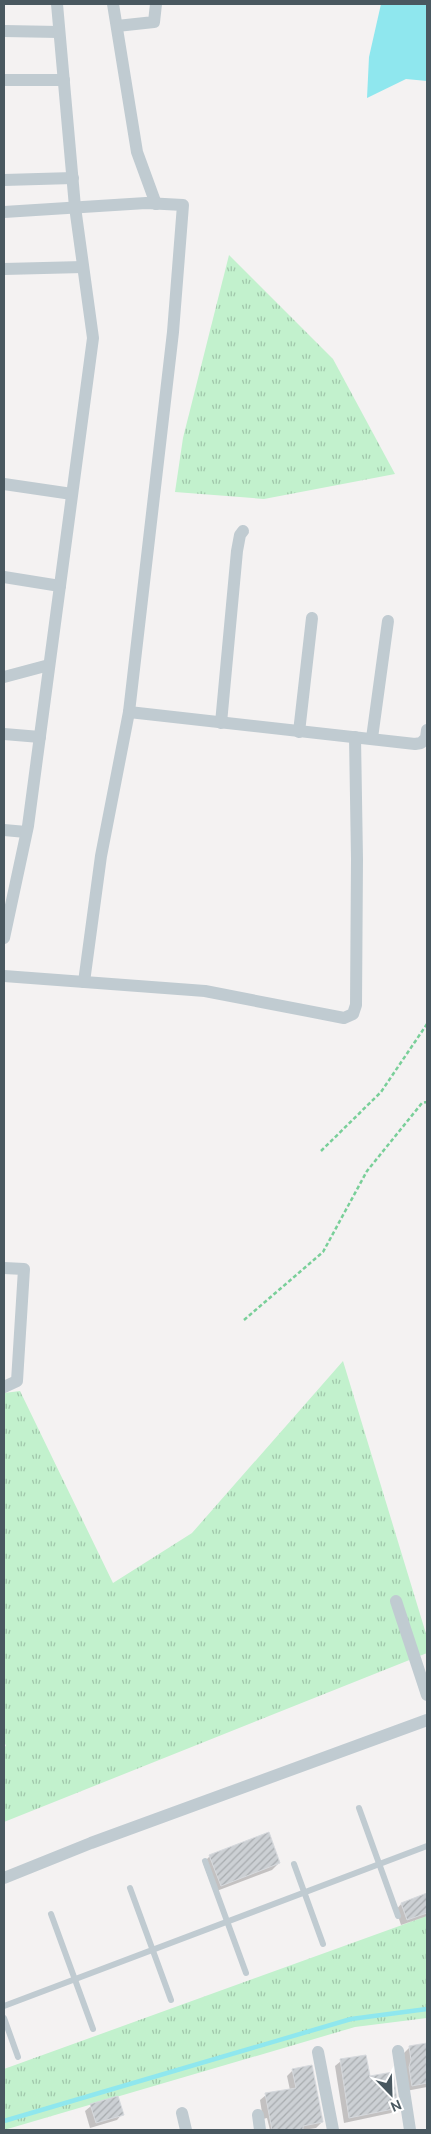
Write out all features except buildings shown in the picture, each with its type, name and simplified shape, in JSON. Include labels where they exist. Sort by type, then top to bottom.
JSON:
[{"type":"street","points":[[4,938],[26,832],[40,737],[92,338],[75,207],[57,4]]},
{"type":"street","points":[[113,4],[137,152],[156,204]]},
{"type":"street","points":[[117,26],[154,22],[156,4]]},
{"type":"street","points":[[4,30],[59,32]]},
{"type":"street","points":[[4,80],[64,80]]},
{"type":"street","points":[[4,180],[72,178]]},
{"type":"street","points":[[4,212],[75,207],[182,205],[173,332],[129,712],[101,856],[84,982]]},
{"type":"street","points":[[4,269],[83,267]]},
{"type":"street","points":[[4,484],[72,494]]},
{"type":"street","points":[[222,722],[237,551],[240,535],[243,531]]},
{"type":"street","points":[[4,577],[60,586]]},
{"type":"street","points":[[299,732],[312,618]]},
{"type":"street","points":[[372,738],[388,621]]},
{"type":"street","points":[[4,678],[49,665]]},
{"type":"street","points":[[129,712],[415,744],[421,743],[426,738],[427,730]]},
{"type":"street","points":[[4,734],[40,737]]},
{"type":"street","points":[[4,976],[205,991],[344,1018],[353,1014],[356,1005],[357,859],[355,737]]},
{"type":"street","points":[[4,830],[26,832]]},
{"type":"street","points":[[4,1268],[24,1269],[17,1380],[4,1387]]},
{"type":"street","points":[[396,1601],[427,1695]]},
{"type":"street","points":[[4,1878],[91,1843],[427,1720]]},
{"type":"street","points":[[398,2051],[410,2130]]},
{"type":"street","points":[[318,2052],[332,2130]]},
{"type":"street","points":[[182,2113],[186,2130]]},
{"type":"street","points":[[258,2115],[260,2130]]},
{"type":"lane","points":[[359,1808],[398,1916]]},
{"type":"lane","points":[[4,2006],[427,1846]]},
{"type":"lane","points":[[205,1861],[246,1972]]},
{"type":"lane","points":[[294,1864],[323,1944]]},
{"type":"lane","points":[[130,1888],[171,2000]]},
{"type":"lane","points":[[51,1914],[93,2029]]},
{"type":"lane","points":[[4,2018],[18,2057]]},
{"type":"path","points":[[322,1150],[381,1092],[427,1024]]},
{"type":"path","points":[[244,1320],[323,1252],[367,1171],[422,1103],[427,1102]]},
{"type":"green space","points":[[229,255],[333,359],[395,474],[264,499],[175,492],[183,438]]},
{"type":"green space","points":[[343,1361],[427,1637],[427,1653],[4,1822],[4,1747],[6,1746],[4,1741],[4,1393],[20,1391],[113,1583],[192,1533]]},
{"type":"green space","points":[[427,1916],[427,2018],[355,2027],[4,2130],[4,2069]]},
{"type":"water","points":[[381,4],[427,4],[427,81],[406,79],[367,98],[369,57]]},
{"type":"waterway","points":[[4,2121],[351,2019],[427,2009]]}]
